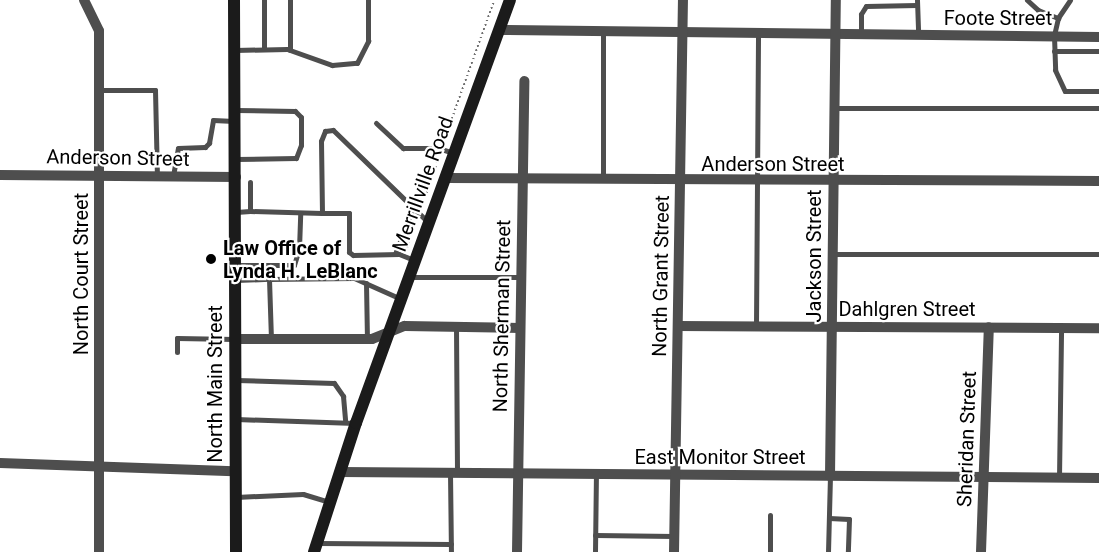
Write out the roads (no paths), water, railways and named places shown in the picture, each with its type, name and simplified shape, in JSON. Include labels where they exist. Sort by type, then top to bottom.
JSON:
[{"type":"street","name":"North Court Street","points":[[84,0],[99,31],[99,552]]},
{"type":"street","name":"North Main Street","points":[[234,0],[236,159],[234,497],[236,552]]},
{"type":"street","name":"Merrillville Road","points":[[316,547],[340,472],[350,422],[391,333],[510,0]]},
{"type":"street","name":"North Grant Street","points":[[675,552],[682,0]]},
{"type":"street","name":"Jackson Street","points":[[830,476],[836,0]]},
{"type":"street","name":"Foote Street","points":[[500,30],[1099,37]]},
{"type":"street","name":"North Sherman Street","points":[[517,552],[524,81]]},
{"type":"street","name":"Anderson Street","points":[[0,175],[236,177]]},
{"type":"street","name":"Anderson Street","points":[[446,178],[680,182],[1099,181]]},
{"type":"street","points":[[234,339],[367,339],[391,333],[405,326],[520,328]]},
{"type":"street","name":"Dahlgren Street","points":[[678,326],[1099,328]]},
{"type":"street","name":"Sheridan Street","points":[[981,552],[989,327]]},
{"type":"street","points":[[0,463],[98,469],[234,471]]},
{"type":"street","name":"East Monitor Street","points":[[340,472],[1099,478]]},
{"type":"lane","points":[[264,0],[264,49]]},
{"type":"lane","points":[[290,0],[290,50]]},
{"type":"lane","points":[[235,50],[290,50],[332,65],[357,63],[368,41],[368,0]]},
{"type":"lane","points":[[1026,0],[1038,10],[1058,18]]},
{"type":"lane","points":[[1070,0],[1058,18],[1054,36],[1055,70],[1065,91],[1099,91]]},
{"type":"lane","points":[[861,34],[862,9],[885,3],[917,3],[918,35]]},
{"type":"lane","points":[[603,32],[603,180]]},
{"type":"lane","points":[[756,327],[758,34]]},
{"type":"lane","points":[[1054,51],[1099,51]]},
{"type":"lane","points":[[99,90],[155,90],[157,176]]},
{"type":"lane","points":[[173,176],[178,148],[205,147],[209,143],[213,120],[287,108],[301,117],[300,153],[296,158],[236,159]]},
{"type":"lane","points":[[834,108],[1099,108]]},
{"type":"lane","points":[[376,123],[403,148],[441,149],[455,154]]},
{"type":"lane","points":[[322,213],[321,141],[325,131],[333,130],[430,224]]},
{"type":"lane","points":[[250,182],[250,211]]},
{"type":"lane","points":[[395,254],[413,208]]},
{"type":"lane","points":[[236,212],[349,213],[349,252],[352,255],[395,254],[416,261]]},
{"type":"lane","points":[[236,265],[294,265],[299,249],[300,213]]},
{"type":"lane","points":[[832,255],[1099,255]]},
{"type":"lane","points":[[236,280],[341,277],[366,283],[403,299]]},
{"type":"lane","points":[[411,277],[521,277]]},
{"type":"lane","points":[[269,279],[271,339]]},
{"type":"lane","points":[[366,283],[367,339]]},
{"type":"lane","points":[[451,552],[456,327]]},
{"type":"lane","points":[[1059,478],[1061,328]]},
{"type":"lane","points":[[177,352],[177,338],[234,339]]},
{"type":"lane","points":[[234,419],[350,422],[344,396],[334,383],[235,380]]},
{"type":"lane","points":[[595,552],[596,474]]},
{"type":"lane","points":[[828,552],[830,476]]},
{"type":"lane","points":[[234,497],[303,494],[330,502]]},
{"type":"lane","points":[[770,515],[770,552]]},
{"type":"lane","points":[[829,518],[849,519],[848,552]]},
{"type":"lane","points":[[595,535],[675,536]]},
{"type":"lane","points":[[316,547],[451,544]]},
{"type":"place","name":"Law Office of Lynda H. LeBlanc","points":[[211,259]]}]
